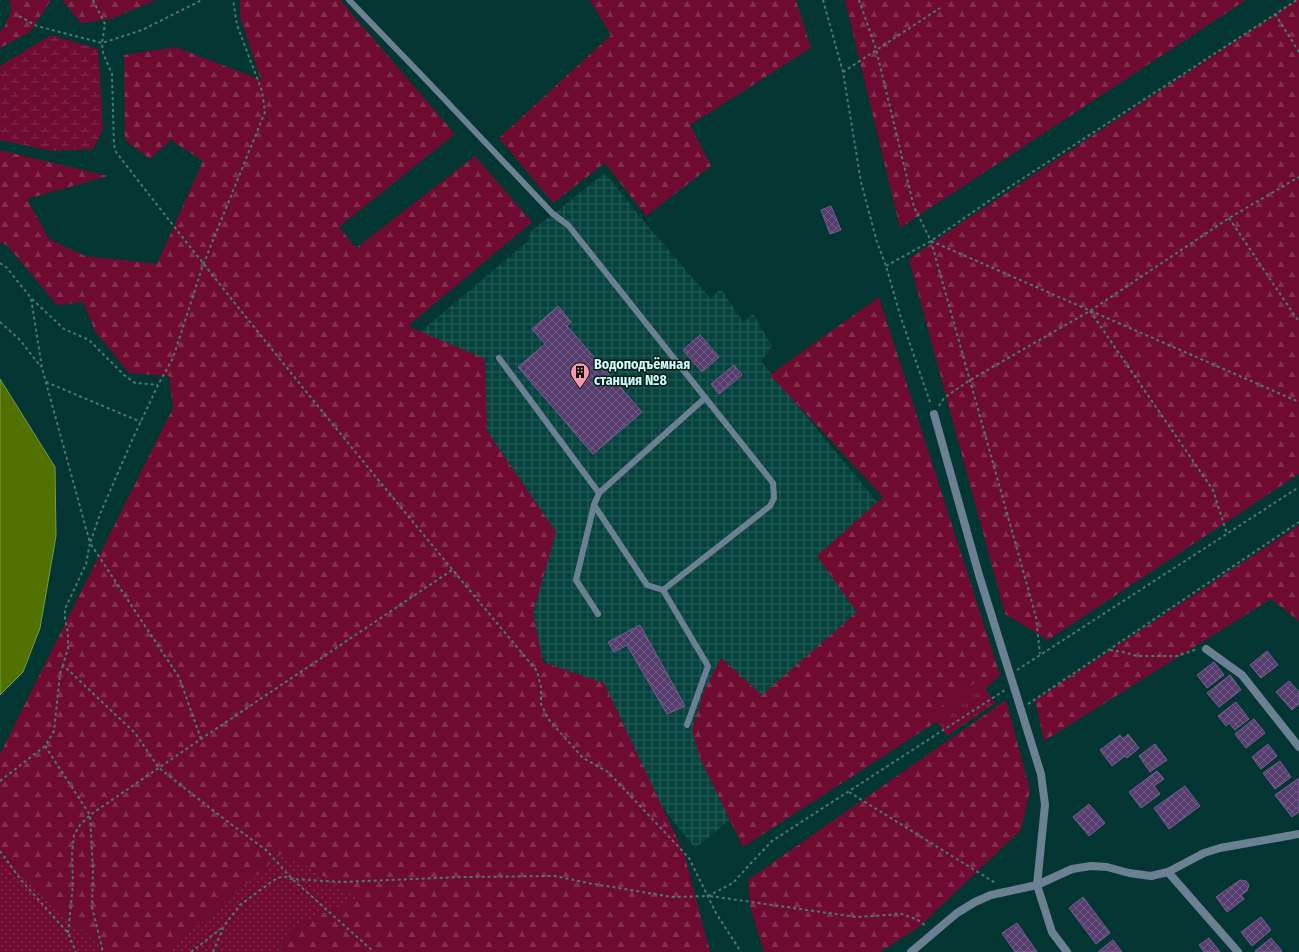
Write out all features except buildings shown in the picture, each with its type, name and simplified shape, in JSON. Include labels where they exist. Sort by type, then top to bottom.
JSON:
[{"type":"street","points":[[934,414],[979,575],[1012,685],[1041,774],[1045,805],[1037,885],[1052,932],[1067,952]]},
{"type":"street","points":[[1206,649],[1242,675],[1299,747]]},
{"type":"street","points":[[911,952],[957,913],[975,902],[991,895],[1037,885],[1072,869],[1091,866],[1107,867],[1129,873],[1151,876],[1168,872],[1204,853],[1220,848],[1299,834]]},
{"type":"street","points":[[1168,872],[1238,952]]},
{"type":"lane","points":[[349,0],[426,79],[552,214],[568,225],[773,483],[774,498],[770,506],[663,590]]},
{"type":"lane","points":[[499,358],[599,493]]},
{"type":"lane","points":[[598,614],[576,580],[594,505],[599,493],[705,398]]},
{"type":"lane","points":[[594,505],[647,585],[663,590],[708,666],[687,725]]},
{"type":"path","points":[[93,0],[105,24],[102,43],[103,53],[112,74],[114,145],[116,152],[204,265],[452,570],[537,671],[541,687],[541,704],[549,720],[583,758],[608,772],[689,858],[716,913],[742,952]]},
{"type":"path","points":[[19,16],[37,26],[102,43],[142,30],[202,0]]},
{"type":"path","points":[[0,781],[45,746],[54,731],[60,674],[68,648],[65,609],[86,564],[90,543],[100,514],[158,385],[173,358],[204,265],[265,112],[262,91],[237,25],[233,0]]},
{"type":"path","points":[[824,0],[842,72],[861,182],[877,242],[934,414]]},
{"type":"path","points":[[859,0],[876,49],[914,207],[931,241],[1036,617],[1040,654]]},
{"type":"path","points":[[886,266],[931,241],[1012,186],[1297,0]]},
{"type":"path","points":[[842,72],[940,8]]},
{"type":"path","points":[[1275,14],[1299,52]]},
{"type":"path","points":[[934,414],[944,398],[970,380],[1090,311],[1229,218],[1299,177]]},
{"type":"path","points":[[1229,218],[1299,322]]},
{"type":"path","points":[[931,241],[1299,402]]},
{"type":"path","points":[[0,262],[7,268],[31,298],[64,329],[89,340],[124,375],[135,383],[158,385]]},
{"type":"path","points":[[31,298],[42,368],[90,543],[179,677],[201,739]]},
{"type":"path","points":[[1090,311],[1213,490],[1227,534]]},
{"type":"path","points":[[0,322],[20,340],[42,368]]},
{"type":"path","points":[[46,382],[141,422]]},
{"type":"path","points":[[1009,675],[1299,487]]},
{"type":"path","points":[[1020,709],[1299,522]]},
{"type":"path","points":[[68,933],[73,885],[72,854],[74,835],[80,825],[90,815],[452,570]]},
{"type":"path","points":[[1108,650],[1137,656],[1178,656],[1195,649],[1206,649]]},
{"type":"path","points":[[63,664],[135,734],[159,768],[266,850],[292,878],[374,952]]},
{"type":"path","points":[[708,896],[733,884],[772,842],[915,750],[1012,685]]},
{"type":"path","points":[[45,746],[90,815],[93,871],[92,907],[103,952]]},
{"type":"path","points":[[849,792],[1008,891]]},
{"type":"path","points":[[0,851],[21,880],[68,933],[76,952]]},
{"type":"path","points":[[213,952],[224,926],[240,905],[274,880],[283,876],[341,882],[462,877],[555,876],[588,884],[672,897],[708,896],[856,917],[902,914],[918,920],[934,932]]},
{"type":"path","points":[[191,952],[224,926]]},
{"type":"shaded area","points":[[605,173],[646,224],[710,298],[721,289],[743,322],[753,314],[772,346],[761,361],[975,621],[695,848],[338,401],[528,241],[530,232]]},
{"type":"shaded area","points":[[0,379],[55,467],[56,536],[40,628],[23,672],[0,695]]},
{"type":"green space","points":[[9,0],[51,0],[30,32],[0,48],[0,31],[4,28],[12,9]]},
{"type":"green space","points":[[62,0],[156,0],[111,19],[81,23]]},
{"type":"green space","points":[[240,0],[340,0],[455,134],[339,227],[356,248],[475,156],[532,222],[408,326],[485,359],[487,431],[556,532],[533,613],[543,662],[604,683],[684,853],[710,952],[279,952],[292,927],[357,898],[309,867],[281,854],[167,952],[106,952],[0,855],[0,754],[173,408],[169,376],[129,373],[95,331],[83,302],[57,305],[7,245],[0,242],[0,150],[108,176],[27,199],[49,239],[85,256],[157,264],[203,161],[171,140],[150,159],[125,140],[124,55],[176,47],[261,80],[240,16]]},
{"type":"green space","points":[[590,0],[796,0],[811,48],[690,125],[711,166],[646,216],[605,163],[553,203],[499,138],[611,35]]},
{"type":"green space","points":[[845,0],[1246,0],[900,228]]},
{"type":"green space","points":[[1299,0],[1299,474],[1048,640],[1005,614],[909,259]]},
{"type":"green space","points":[[51,35],[98,49],[103,129],[93,149],[52,151],[0,140],[0,66]]},
{"type":"green space","points":[[879,297],[1000,675],[981,693],[743,847],[700,758],[692,730],[704,691],[721,658],[762,695],[857,612],[817,556],[883,497],[770,375]]},
{"type":"green space","points":[[1299,525],[1299,621],[1271,599],[1044,741],[1035,700]]},
{"type":"green space","points":[[979,680],[995,703],[947,736],[931,713]]},
{"type":"green space","points":[[1006,700],[1030,790],[1021,830],[919,927],[880,952],[764,952],[750,906],[748,880]]},
{"type":"green space","points":[[281,854],[309,867],[358,898],[292,927],[279,952],[167,952]]},
{"type":"green space","points":[[0,855],[106,952],[0,952]]},
{"type":"place","name":"Водоподъёмная станция №8","points":[[580,389]]}]
